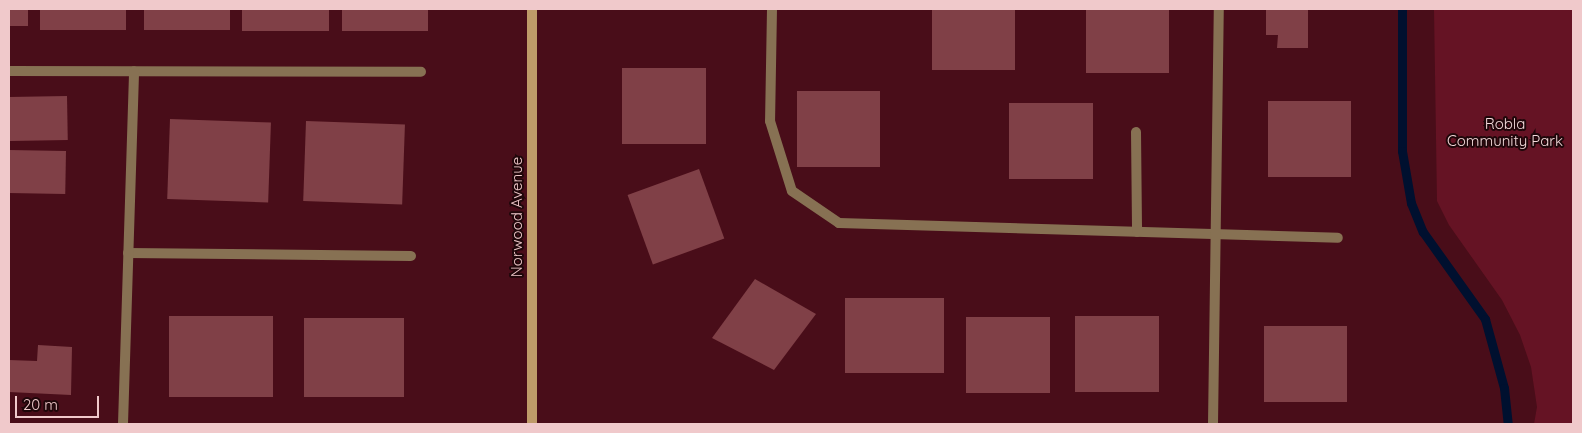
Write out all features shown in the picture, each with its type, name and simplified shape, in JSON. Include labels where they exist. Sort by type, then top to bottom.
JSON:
[{"type":"main road","name":"Norwood Avenue","points":[[532,9],[532,424]]},
{"type":"lane","points":[[772,9],[770,122],[792,191],[840,223],[1338,238]]},
{"type":"lane","points":[[1214,424],[1219,9]]},
{"type":"lane","points":[[9,71],[422,72]]},
{"type":"lane","points":[[123,424],[134,71]]},
{"type":"lane","points":[[1136,132],[1138,232]]},
{"type":"lane","points":[[128,253],[411,256]]},
{"type":"green space","name":"Robla Community Park","points":[[1434,9],[1573,9],[1573,424],[1534,424],[1537,407],[1531,367],[1520,335],[1502,300],[1449,225],[1437,201]]},
{"type":"building","points":[[9,9],[28,9],[28,26],[9,26]]},
{"type":"building","points":[[40,9],[126,9],[126,30],[40,30]]},
{"type":"building","points":[[144,9],[230,9],[230,30],[144,30]]},
{"type":"building","points":[[242,9],[329,9],[329,31],[242,31]]},
{"type":"building","points":[[342,9],[428,9],[428,31],[342,31]]},
{"type":"building","points":[[932,9],[1015,9],[1015,70],[932,70]]},
{"type":"building","points":[[1086,9],[1169,9],[1169,73],[1086,73]]},
{"type":"building","points":[[1266,9],[1308,9],[1308,48],[1277,48],[1278,35],[1266,35]]},
{"type":"building","points":[[622,68],[706,68],[706,144],[622,144]]},
{"type":"building","points":[[797,91],[880,91],[880,167],[797,167]]},
{"type":"building","points":[[67,96],[68,140],[10,141],[9,97]]},
{"type":"building","points":[[1268,101],[1351,101],[1351,177],[1268,177]]},
{"type":"building","points":[[1009,103],[1093,103],[1093,179],[1009,179]]},
{"type":"building","points":[[170,119],[271,123],[268,202],[167,199]]},
{"type":"building","points":[[306,121],[405,124],[402,204],[303,201]]},
{"type":"building","points":[[9,150],[66,151],[65,194],[9,193]]},
{"type":"building","points":[[699,169],[724,239],[653,265],[628,195]]},
{"type":"building","points":[[755,279],[816,314],[774,370],[712,338]]},
{"type":"building","points":[[845,298],[944,298],[944,373],[845,373]]},
{"type":"building","points":[[169,316],[273,316],[273,397],[169,397]]},
{"type":"building","points":[[1075,316],[1159,316],[1159,392],[1075,392]]},
{"type":"building","points":[[966,317],[1050,317],[1050,393],[966,393]]},
{"type":"building","points":[[304,318],[404,318],[404,397],[304,397]]},
{"type":"building","points":[[1264,326],[1347,326],[1347,402],[1264,402]]},
{"type":"building","points":[[38,345],[72,347],[71,395],[9,392],[9,360],[37,361]]},
{"type":"waterway","points":[[1402,9],[1402,151],[1411,203],[1423,232],[1485,319],[1504,388],[1508,424]]}]
